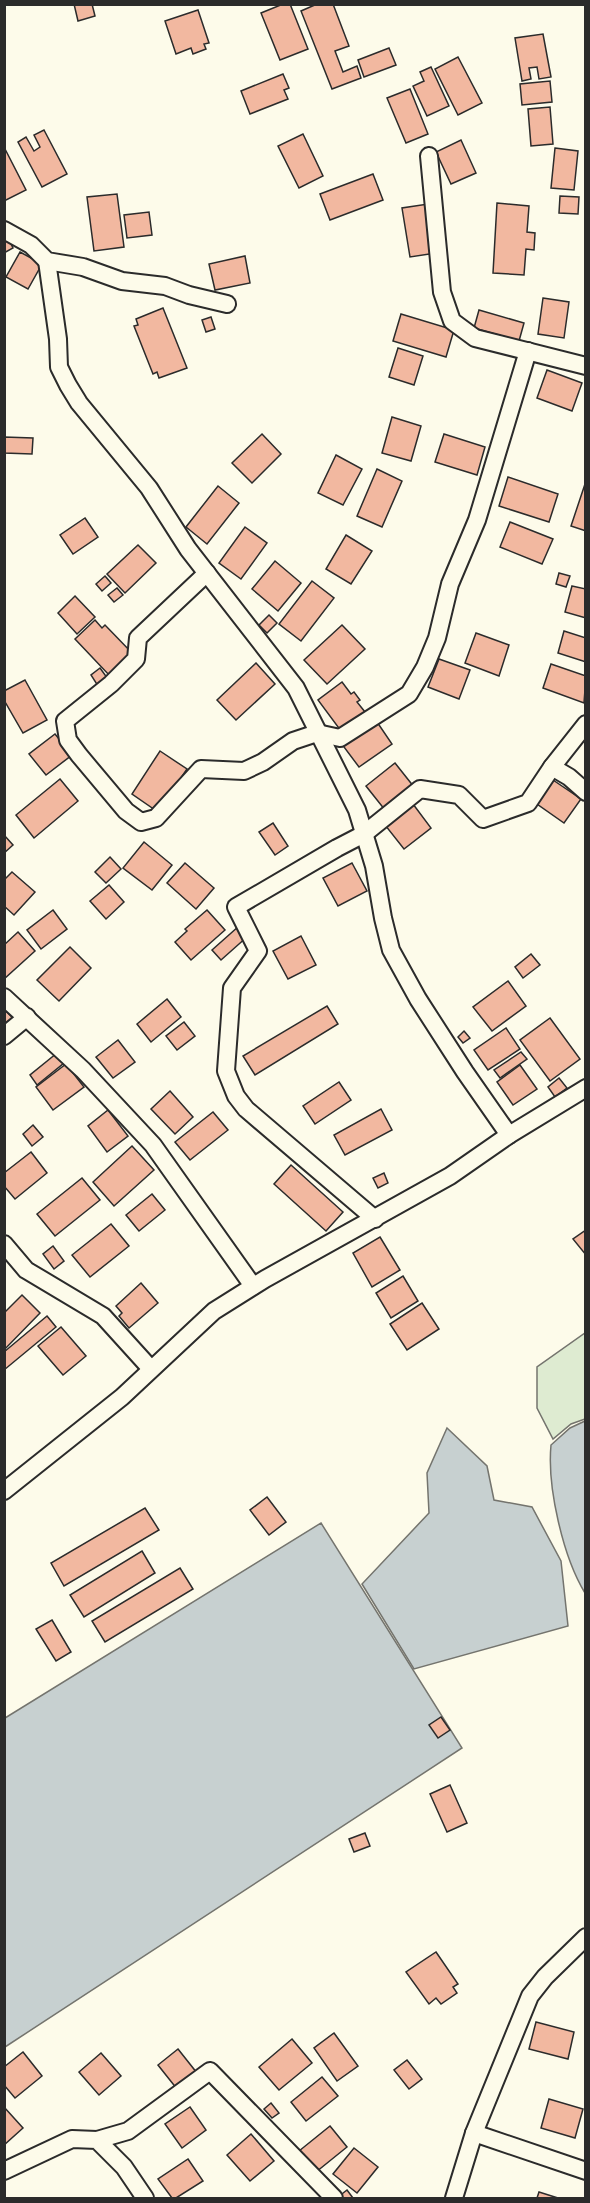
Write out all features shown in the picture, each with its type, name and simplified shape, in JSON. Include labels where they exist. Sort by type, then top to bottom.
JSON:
[{"type":"street","points":[[429,156],[442,292],[452,321],[475,338],[585,366]]},
{"type":"street","points":[[4,230],[31,245],[47,261],[83,267],[122,281],[165,286],[189,296],[227,304]]},
{"type":"street","points":[[47,261],[58,339],[59,367],[68,385],[79,403],[149,488],[188,549],[296,688],[357,810],[374,866],[391,950],[418,999],[509,1135]]},
{"type":"street","points":[[207,573],[138,638],[136,659],[111,684],[65,721],[68,740],[126,811],[141,822],[156,818],[201,769],[244,771],[263,762],[293,741],[317,733],[340,738],[409,694],[425,667],[437,638],[450,584],[477,520],[528,351]]},
{"type":"street","points":[[375,1219],[246,1109],[236,1096],[226,1071],[232,988],[258,951],[236,907],[364,834],[420,789],[459,795],[483,819],[528,803],[552,766],[585,724]]},
{"type":"street","points":[[552,766],[569,777],[585,792]]},
{"type":"street","points":[[4,997],[84,1070],[153,1145],[253,1286]]},
{"type":"street","points":[[4,1036],[27,1017]]},
{"type":"street","points":[[4,1491],[122,1397],[214,1311],[253,1286],[450,1176],[509,1135],[585,1088]]},
{"type":"street","points":[[4,1244],[26,1270],[103,1316],[151,1369]]},
{"type":"street","points":[[454,2199],[474,2133],[531,1996],[545,1977],[585,1937]]},
{"type":"street","points":[[4,2171],[72,2139],[97,2140],[128,2131],[210,2071],[334,2199]]},
{"type":"street","points":[[474,2133],[585,2171]]},
{"type":"street","points":[[97,2140],[124,2167],[145,2199]]},
{"type":"green space","points":[[585,1333],[585,1419],[571,1424],[553,1439],[537,1408],[537,1367]]},
{"type":"shaded area","points":[[585,1421],[585,1593],[570,1561],[558,1521],[550,1462],[551,1445],[570,1428]]},
{"type":"shaded area","points":[[447,1428],[487,1466],[494,1500],[532,1507],[561,1561],[568,1626],[414,1669],[362,1584],[429,1513],[427,1473]]},
{"type":"shaded area","points":[[321,1523],[462,1748],[5,2047],[5,1718]]},
{"type":"building","points":[[74,4],[92,4],[95,16],[78,21]]},
{"type":"building","points":[[283,4],[290,4],[308,49],[280,60],[261,13]]},
{"type":"building","points":[[317,4],[333,4],[349,46],[335,51],[343,72],[357,66],[361,78],[332,89],[301,11]]},
{"type":"building","points":[[198,10],[209,43],[204,44],[206,49],[193,54],[191,48],[176,54],[165,21]]},
{"type":"building","points":[[543,34],[551,77],[539,79],[537,67],[529,68],[531,79],[522,81],[515,38]]},
{"type":"building","points":[[389,48],[396,65],[364,77],[358,60]]},
{"type":"building","points":[[458,57],[482,103],[458,115],[435,69]]},
{"type":"building","points":[[431,67],[449,106],[427,116],[413,86],[424,81],[420,72]]},
{"type":"building","points":[[283,74],[289,88],[284,90],[288,99],[250,114],[241,91]]},
{"type":"building","points":[[550,81],[552,102],[522,105],[520,84]]},
{"type":"building","points":[[410,89],[428,134],[406,143],[387,98]]},
{"type":"building","points":[[550,107],[553,144],[531,146],[528,109]]},
{"type":"building","points":[[44,130],[67,174],[42,187],[18,142],[26,137],[34,151],[40,147],[34,135]]},
{"type":"building","points":[[303,134],[323,176],[299,188],[278,146]]},
{"type":"building","points":[[461,140],[476,173],[451,184],[436,152]]},
{"type":"building","points":[[4,147],[26,190],[4,201]]},
{"type":"building","points":[[555,148],[578,151],[574,190],[551,188]]},
{"type":"building","points":[[373,174],[383,200],[330,220],[320,194]]},
{"type":"building","points":[[117,194],[124,247],[94,251],[87,197]]},
{"type":"building","points":[[560,196],[579,197],[578,214],[559,213]]},
{"type":"building","points":[[497,203],[529,206],[527,232],[535,233],[534,250],[526,249],[524,275],[493,273]]},
{"type":"building","points":[[428,204],[436,253],[410,257],[402,208]]},
{"type":"building","points":[[149,212],[152,235],[127,238],[124,215]]},
{"type":"building","points":[[8,238],[13,248],[4,253],[4,240]]},
{"type":"building","points":[[20,252],[42,264],[28,289],[6,277]]},
{"type":"building","points":[[245,256],[250,283],[215,290],[209,264]]},
{"type":"building","points":[[543,298],[569,302],[564,338],[538,334]]},
{"type":"building","points":[[163,308],[187,368],[159,378],[157,372],[153,374],[134,326],[138,325],[136,319]]},
{"type":"building","points":[[479,310],[524,323],[519,341],[474,328]]},
{"type":"building","points":[[401,314],[454,330],[446,357],[393,341]]},
{"type":"building","points":[[211,317],[215,329],[206,332],[202,320]]},
{"type":"building","points":[[398,348],[423,356],[414,385],[389,377]]},
{"type":"building","points":[[547,370],[582,383],[572,411],[537,398]]},
{"type":"building","points":[[392,417],[421,426],[411,461],[382,453]]},
{"type":"building","points":[[262,434],[281,454],[252,483],[232,463]]},
{"type":"building","points":[[444,434],[485,447],[477,475],[435,462]]},
{"type":"building","points":[[4,437],[33,438],[32,454],[4,453]]},
{"type":"building","points":[[336,455],[362,469],[343,505],[318,493]]},
{"type":"building","points":[[377,469],[402,481],[382,527],[357,516]]},
{"type":"building","points":[[508,477],[558,494],[549,522],[499,506]]},
{"type":"building","points":[[586,481],[586,531],[571,526]]},
{"type":"building","points":[[218,486],[239,503],[207,544],[186,527]]},
{"type":"building","points":[[85,518],[98,537],[73,554],[60,535]]},
{"type":"building","points":[[510,522],[553,539],[542,564],[500,547]]},
{"type":"building","points":[[245,527],[267,543],[241,579],[219,563]]},
{"type":"building","points":[[346,535],[372,551],[351,584],[326,569]]},
{"type":"building","points":[[138,545],[156,563],[125,593],[107,574]]},
{"type":"building","points":[[275,561],[301,583],[278,611],[252,589]]},
{"type":"building","points":[[559,573],[570,576],[566,587],[556,584]]},
{"type":"building","points":[[105,576],[111,583],[102,591],[96,584]]},
{"type":"building","points":[[312,581],[334,598],[301,641],[279,624]]},
{"type":"building","points":[[572,586],[586,589],[586,618],[565,612]]},
{"type":"building","points":[[117,588],[123,595],[114,602],[108,595]]},
{"type":"building","points":[[75,596],[95,617],[77,634],[58,613]]},
{"type":"building","points":[[269,615],[277,623],[267,633],[259,625]]},
{"type":"building","points":[[95,620],[102,628],[105,625],[133,654],[110,676],[75,639]]},
{"type":"building","points":[[342,625],[365,649],[327,684],[304,660]]},
{"type":"building","points":[[564,631],[586,638],[586,662],[558,653]]},
{"type":"building","points":[[476,633],[509,645],[499,676],[465,663]]},
{"type":"building","points":[[439,659],[470,670],[459,699],[428,687]]},
{"type":"building","points":[[256,663],[275,684],[236,720],[217,700]]},
{"type":"building","points":[[551,664],[586,676],[584,703],[543,688]]},
{"type":"building","points":[[100,668],[108,679],[98,686],[91,675]]},
{"type":"building","points":[[25,680],[47,720],[23,733],[4,700],[4,691]]},
{"type":"building","points":[[342,682],[351,694],[354,692],[360,700],[357,702],[365,712],[341,731],[318,700]]},
{"type":"building","points":[[375,719],[392,744],[359,767],[341,743]]},
{"type":"building","points":[[55,734],[72,755],[46,775],[29,754]]},
{"type":"building","points":[[160,751],[187,769],[158,812],[132,794]]},
{"type":"building","points":[[395,763],[414,787],[385,810],[366,786]]},
{"type":"building","points":[[60,779],[78,801],[34,838],[16,815]]},
{"type":"building","points":[[553,780],[581,799],[564,823],[537,804]]},
{"type":"building","points":[[413,804],[431,828],[404,849],[385,825]]},
{"type":"building","points":[[273,823],[288,846],[275,855],[259,832]]},
{"type":"building","points":[[4,835],[13,845],[4,853]]},
{"type":"building","points":[[144,842],[172,865],[152,890],[123,868]]},
{"type":"building","points":[[110,857],[121,869],[106,883],[95,872]]},
{"type":"building","points":[[185,863],[214,888],[196,909],[167,883]]},
{"type":"building","points":[[352,863],[367,891],[338,906],[323,878]]},
{"type":"building","points":[[12,872],[35,892],[14,915],[4,906],[4,880]]},
{"type":"building","points":[[109,885],[124,902],[106,919],[90,901]]},
{"type":"building","points":[[53,910],[67,929],[41,949],[27,930]]},
{"type":"building","points":[[207,910],[225,930],[191,960],[175,942],[187,931],[185,929]]},
{"type":"building","points":[[239,926],[248,936],[221,960],[212,950]]},
{"type":"building","points":[[18,932],[35,951],[4,979],[4,945]]},
{"type":"building","points":[[301,936],[316,965],[288,979],[273,951]]},
{"type":"building","points":[[70,947],[91,968],[59,1001],[37,980]]},
{"type":"building","points":[[531,954],[540,965],[523,978],[515,967]]},
{"type":"building","points":[[508,981],[526,1006],[492,1031],[473,1007]]},
{"type":"building","points":[[167,999],[181,1017],[151,1042],[137,1024]]},
{"type":"building","points":[[327,1006],[338,1024],[255,1075],[243,1056]]},
{"type":"building","points":[[4,1009],[13,1018],[4,1027]]},
{"type":"building","points":[[550,1018],[580,1059],[550,1081],[520,1040]]},
{"type":"building","points":[[184,1022],[195,1036],[177,1050],[166,1036]]},
{"type":"building","points":[[506,1028],[520,1049],[488,1070],[474,1050]]},
{"type":"building","points":[[464,1031],[470,1038],[463,1043],[458,1037]]},
{"type":"building","points":[[118,1040],[135,1062],[113,1078],[96,1057]]},
{"type":"building","points":[[521,1052],[527,1059],[500,1078],[494,1070]]},
{"type":"building","points":[[57,1053],[64,1063],[37,1085],[30,1075]]},
{"type":"building","points":[[66,1064],[84,1087],[53,1110],[36,1087]]},
{"type":"building","points":[[520,1065],[537,1089],[513,1105],[497,1082]]},
{"type":"building","points":[[559,1078],[567,1088],[555,1097],[548,1087]]},
{"type":"building","points":[[339,1082],[351,1100],[315,1124],[303,1106]]},
{"type":"building","points":[[170,1091],[193,1117],[175,1134],[151,1109]]},
{"type":"building","points":[[381,1109],[392,1130],[345,1155],[334,1135]]},
{"type":"building","points":[[108,1110],[128,1136],[107,1152],[88,1126]]},
{"type":"building","points":[[213,1112],[228,1130],[190,1160],[175,1142]]},
{"type":"building","points":[[33,1125],[43,1137],[32,1146],[23,1134]]},
{"type":"building","points":[[132,1146],[154,1170],[114,1206],[93,1182]]},
{"type":"building","points":[[31,1152],[47,1173],[15,1199],[4,1186],[4,1173]]},
{"type":"building","points":[[291,1165],[343,1212],[326,1231],[274,1184]]},
{"type":"building","points":[[384,1173],[388,1183],[378,1188],[373,1178]]},
{"type":"building","points":[[82,1178],[100,1200],[55,1236],[37,1214]]},
{"type":"building","points":[[152,1194],[165,1210],[139,1231],[126,1215]]},
{"type":"building","points":[[111,1224],[129,1246],[90,1277],[72,1255]]},
{"type":"building","points":[[586,1230],[586,1255],[573,1239]]},
{"type":"building","points":[[380,1237],[400,1270],[372,1287],[353,1253]]},
{"type":"building","points":[[53,1246],[64,1261],[54,1269],[43,1254]]},
{"type":"building","points":[[403,1276],[418,1301],[391,1318],[376,1293]]},
{"type":"building","points":[[141,1283],[158,1303],[129,1328],[119,1316],[122,1313],[116,1306]]},
{"type":"building","points":[[22,1295],[40,1313],[4,1350],[4,1313]]},
{"type":"building","points":[[422,1303],[439,1329],[407,1350],[390,1324]]},
{"type":"building","points":[[47,1316],[56,1327],[4,1370],[4,1352]]},
{"type":"building","points":[[61,1327],[86,1356],[63,1375],[38,1346]]},
{"type":"building","points":[[267,1497],[286,1522],[269,1535],[250,1510]]},
{"type":"building","points":[[145,1508],[159,1530],[64,1586],[51,1563]]},
{"type":"building","points":[[142,1551],[155,1573],[84,1617],[70,1595]]},
{"type":"building","points":[[180,1568],[193,1589],[105,1642],[92,1621]]},
{"type":"building","points":[[52,1620],[71,1652],[56,1661],[36,1629]]},
{"type":"building","points":[[441,1717],[450,1730],[438,1738],[429,1725]]},
{"type":"building","points":[[450,1785],[467,1823],[447,1832],[430,1794]]},
{"type":"building","points":[[365,1833],[370,1846],[354,1852],[349,1839]]},
{"type":"building","points":[[436,1952],[458,1984],[453,1987],[457,1993],[441,2004],[436,1998],[429,2004],[406,1972]]},
{"type":"building","points":[[536,2022],[574,2032],[568,2059],[529,2049]]},
{"type":"building","points":[[334,2033],[358,2066],[337,2081],[314,2048]]},
{"type":"building","points":[[292,2039],[312,2063],[279,2090],[259,2067]]},
{"type":"building","points":[[178,2049],[197,2073],[177,2089],[158,2065]]},
{"type":"building","points":[[23,2052],[42,2076],[15,2098],[4,2085],[4,2067]]},
{"type":"building","points":[[101,2053],[121,2076],[99,2095],[79,2072]]},
{"type":"building","points":[[407,2060],[422,2079],[409,2089],[394,2070]]},
{"type":"building","points":[[322,2077],[338,2096],[306,2121],[291,2102]]},
{"type":"building","points":[[549,2099],[583,2109],[575,2138],[541,2128]]},
{"type":"building","points":[[271,2103],[279,2113],[272,2118],[264,2109]]},
{"type":"building","points":[[4,2107],[23,2128],[4,2145]]},
{"type":"building","points":[[190,2107],[206,2130],[182,2148],[165,2124]]},
{"type":"building","points":[[330,2126],[347,2147],[316,2172],[299,2151]]},
{"type":"building","points":[[251,2134],[274,2161],[250,2181],[227,2155]]},
{"type":"building","points":[[354,2148],[378,2167],[357,2193],[333,2174]]},
{"type":"building","points":[[188,2159],[203,2181],[176,2198],[172,2198],[158,2179]]},
{"type":"building","points":[[347,2190],[353,2198],[338,2197]]},
{"type":"building","points":[[539,2192],[558,2198],[537,2198]]}]
